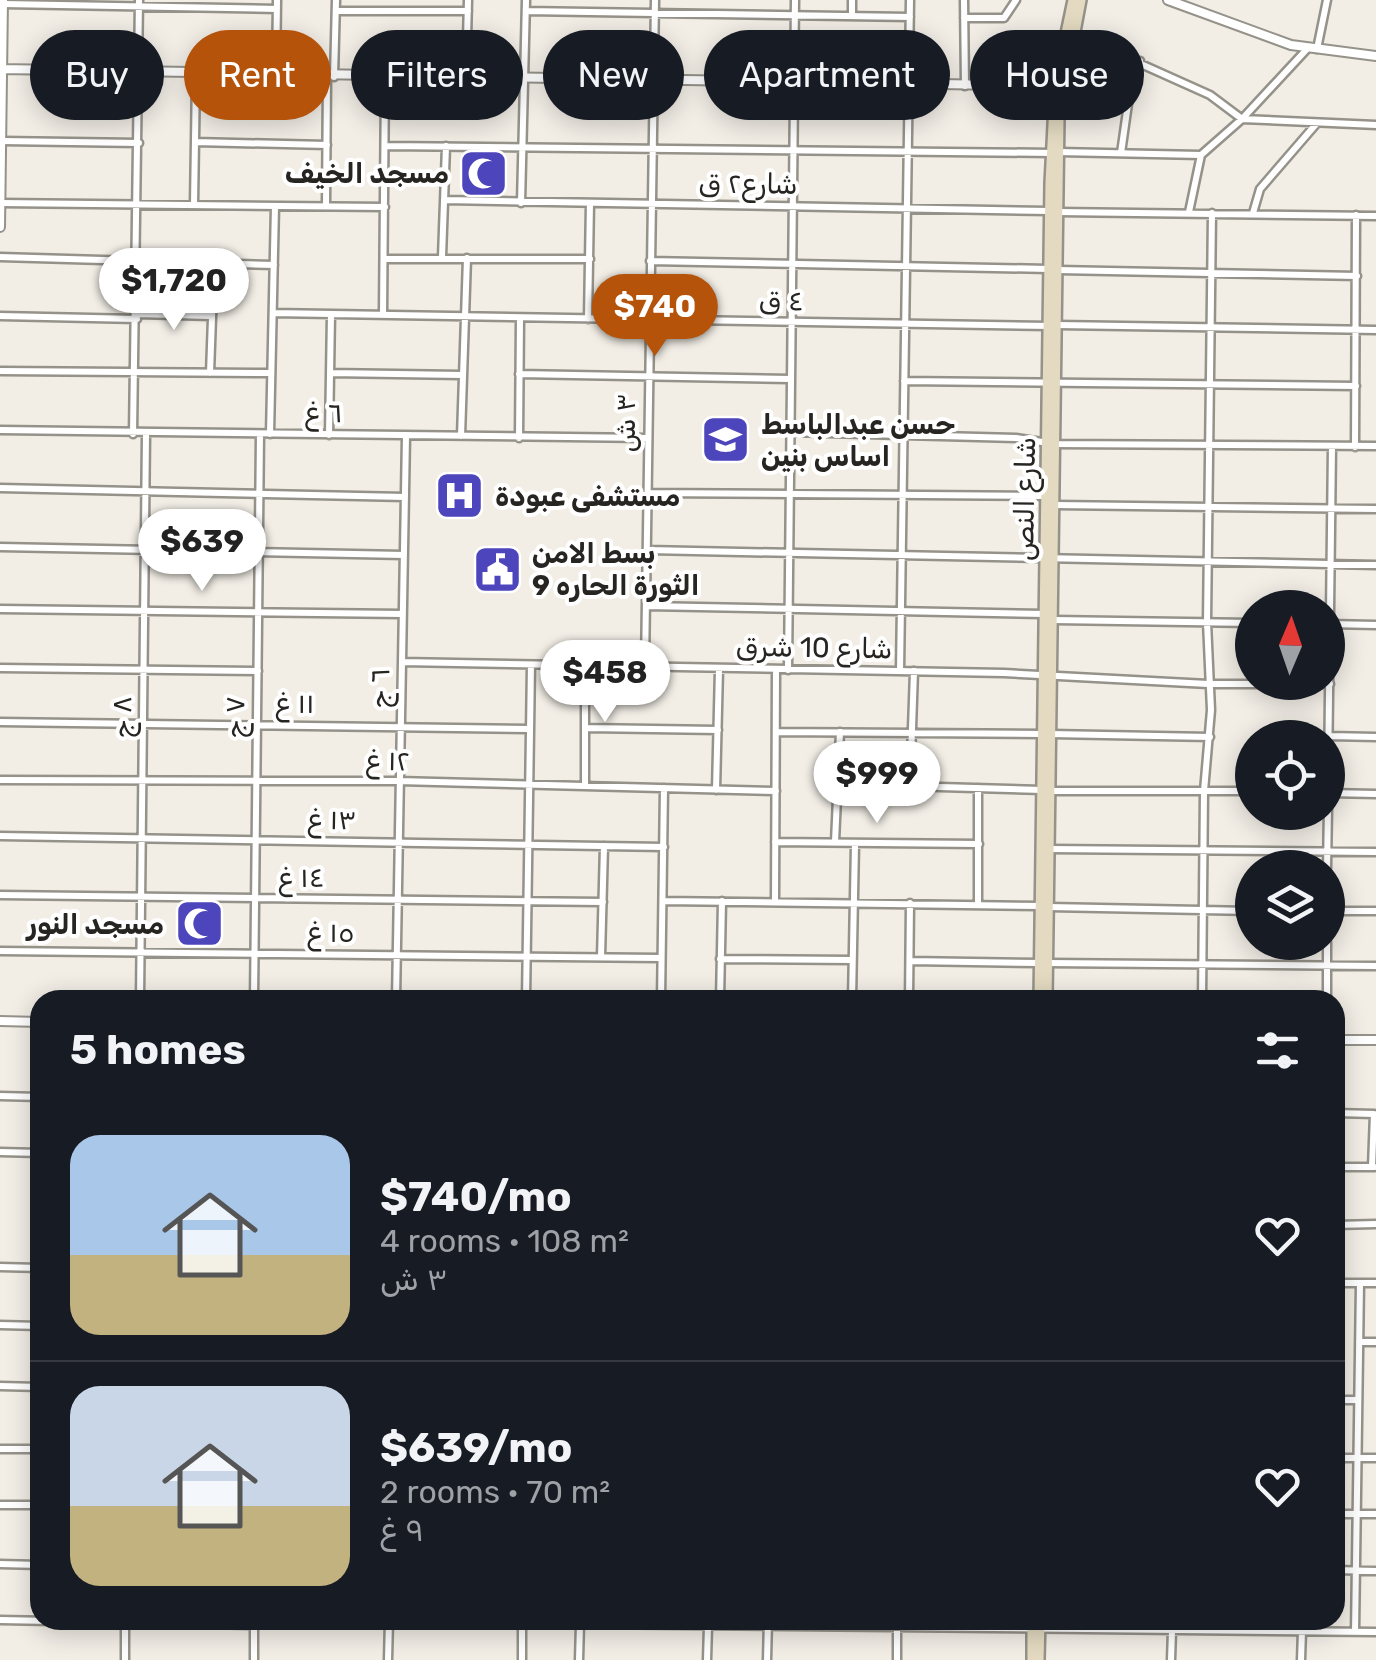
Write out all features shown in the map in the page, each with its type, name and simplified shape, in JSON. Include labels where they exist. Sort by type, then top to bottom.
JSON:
[{"type":"main road","name":"شارع النص","points":[[1068,30],[1073,0]]},
{"type":"main road","name":"شارع النص","points":[[1074,30],[1081,0]]},
{"type":"main road","name":"شارع النص","points":[[1050,558],[1046,496],[1051,443],[1056,120]]},
{"type":"main road","name":"شارع النص","points":[[1055,152],[1058,120]]},
{"type":"main road","name":"شارع النص","points":[[1043,990],[1050,558],[1055,505],[1051,443]]},
{"type":"main road","name":"شارع النص","points":[[1045,906],[1049,849],[1046,790]]},
{"type":"main road","points":[[1035,1660],[1036,1630]]},
{"type":"street","points":[[336,0],[331,77],[351,77]]},
{"type":"street","points":[[467,30],[468,0]]},
{"type":"street","points":[[522,203],[526,0]]},
{"type":"street","name":"٣ ش","points":[[654,30],[655,0]]},
{"type":"street","points":[[795,0],[795,30]]},
{"type":"street","points":[[852,0],[852,16]]},
{"type":"street","points":[[910,0],[910,30]]},
{"type":"street","points":[[964,0],[964,86]]},
{"type":"street","points":[[964,18],[1004,18],[1016,0]]},
{"type":"street","points":[[1168,0],[1273,41],[1312,50],[1376,56]]},
{"type":"street","points":[[1189,212],[1200,155],[1312,50],[1327,0]]},
{"type":"street","points":[[0,227],[3,2],[277,4],[277,30]]},
{"type":"street","points":[[139,3],[139,30]]},
{"type":"street","points":[[336,11],[468,11]]},
{"type":"street","points":[[526,11],[910,16]]},
{"type":"street","points":[[1144,63],[1210,95],[1242,118],[1376,125]]},
{"type":"street","points":[[1,70],[30,71]]},
{"type":"street","points":[[524,81],[543,81]]},
{"type":"street","points":[[950,86],[970,86]]},
{"type":"street","points":[[133,434],[139,120]]},
{"type":"street","points":[[194,204],[195,120]]},
{"type":"street","points":[[326,206],[328,120]]},
{"type":"street","points":[[383,315],[386,120]]},
{"type":"street","name":"٣ ش","points":[[645,666],[653,120]]},
{"type":"street","points":[[788,670],[794,120]]},
{"type":"street","points":[[900,671],[908,120]]},
{"type":"street","points":[[1121,153],[1126,120]]},
{"type":"street","points":[[1253,213],[1260,189],[1317,124]]},
{"type":"street","points":[[2,141],[139,143]]},
{"type":"street","points":[[195,142],[327,145]]},
{"type":"street","points":[[386,146],[1200,155]]},
{"type":"street","points":[[442,257],[446,146]]},
{"type":"street","name":"شارع٢ ق","points":[[445,200],[1376,216]]},
{"type":"street","points":[[0,203],[385,207]]},
{"type":"street","points":[[588,319],[590,203]]},
{"type":"street","points":[[270,434],[276,205]]},
{"type":"street","points":[[1202,990],[1204,791],[1210,737],[1207,622],[1212,213]]},
{"type":"street","points":[[1355,447],[1356,215]]},
{"type":"street","points":[[0,257],[274,265]]},
{"type":"street","points":[[461,436],[466,258]]},
{"type":"street","points":[[384,259],[590,260]]},
{"type":"street","points":[[650,261],[1357,276]]},
{"type":"street","points":[[210,373],[214,263]]},
{"type":"street","name":"٤ ق","points":[[273,313],[792,324],[906,322],[1376,330]]},
{"type":"street","points":[[328,435],[330,314]]},
{"type":"street","points":[[0,316],[212,316]]},
{"type":"street","points":[[519,438],[520,318]]},
{"type":"street","points":[[0,371],[270,373]]},
{"type":"street","points":[[330,373],[462,375]]},
{"type":"street","points":[[519,374],[790,379]]},
{"type":"street","points":[[904,381],[1356,386]]},
{"type":"street","name":"٦ غ","points":[[0,430],[647,438]]},
{"type":"street","points":[[789,432],[1051,443],[1376,446]]},
{"type":"street","name":"٨ ج","points":[[140,990],[146,434]]},
{"type":"street","name":"٧ ج","points":[[254,990],[260,434]]},
{"type":"street","name":"٦ ج","points":[[396,990],[406,436]]},
{"type":"street","points":[[1331,590],[1332,446]]},
{"type":"street","points":[[0,488],[405,497]]},
{"type":"street","points":[[649,494],[1046,496]]},
{"type":"street","points":[[1055,505],[1376,509]]},
{"type":"street","points":[[0,548],[404,555]]},
{"type":"street","points":[[648,550],[1376,564]]},
{"type":"street","points":[[646,606],[1235,623]]},
{"type":"street","points":[[0,609],[403,614]]},
{"type":"street","points":[[1345,624],[1376,625]]},
{"type":"street","name":"شارع 10 شرق","points":[[402,662],[914,671],[1235,684]]},
{"type":"street","points":[[526,990],[530,665]]},
{"type":"street","points":[[585,665],[585,786]]},
{"type":"street","points":[[0,668],[258,671]]},
{"type":"street","points":[[716,790],[720,668]]},
{"type":"street","points":[[775,900],[776,671]]},
{"type":"street","points":[[910,786],[914,671]]},
{"type":"street","name":"١١ غ","points":[[0,722],[530,728]]},
{"type":"street","points":[[587,728],[718,730]]},
{"type":"street","points":[[777,732],[1210,737]]},
{"type":"street","points":[[835,842],[840,732]]},
{"type":"street","points":[[1345,736],[1376,737]]},
{"type":"street","name":"١٢ غ","points":[[0,780],[399,782],[776,791]]},
{"type":"street","points":[[836,784],[1235,791]]},
{"type":"street","points":[[661,990],[664,788]]},
{"type":"street","points":[[978,788],[978,904]]},
{"type":"street","points":[[1345,794],[1376,794]]},
{"type":"street","name":"١٣ غ","points":[[0,836],[664,847]]},
{"type":"street","points":[[775,842],[978,844]]},
{"type":"street","points":[[852,990],[855,844]]},
{"type":"street","points":[[601,957],[604,846]]},
{"type":"street","points":[[1049,849],[1235,851]]},
{"type":"street","points":[[1345,851],[1376,852]]},
{"type":"street","name":"١٤ غ","points":[[0,895],[602,902]]},
{"type":"street","points":[[662,901],[1235,911]]},
{"type":"street","points":[[720,990],[722,902]]},
{"type":"street","points":[[909,990],[910,903]]},
{"type":"street","points":[[1345,911],[1376,911]]},
{"type":"street","name":"١٥ غ","points":[[0,950],[661,958]]},
{"type":"street","points":[[720,959],[852,960]]},
{"type":"street","points":[[1327,960],[1327,990]]},
{"type":"street","points":[[910,961],[1376,966]]},
{"type":"street","points":[[0,1021],[30,1022]]},
{"type":"street","points":[[1345,1040],[1376,1040]]},
{"type":"street","points":[[0,1096],[30,1097]]},
{"type":"street","points":[[1345,1113],[1375,1114],[1374,1167],[1345,1167]]},
{"type":"street","points":[[0,1152],[30,1153]]},
{"type":"street","points":[[1345,1224],[1376,1224]]},
{"type":"street","points":[[0,1267],[30,1268]]},
{"type":"street","points":[[1345,1282],[1376,1283]]},
{"type":"street","points":[[1355,1632],[1360,1283]]},
{"type":"street","points":[[0,1325],[30,1326]]},
{"type":"street","points":[[1359,1342],[1376,1342]]},
{"type":"street","points":[[0,1386],[30,1387]]},
{"type":"street","points":[[1345,1400],[1358,1400]]},
{"type":"street","points":[[0,1449],[30,1449]]},
{"type":"street","points":[[1345,1458],[1376,1458]]},
{"type":"street","points":[[0,1504],[30,1505]]},
{"type":"street","points":[[1345,1514],[1376,1514]]},
{"type":"street","points":[[0,1564],[30,1564]]},
{"type":"street","points":[[1345,1570],[1376,1571]]},
{"type":"street","points":[[0,1620],[30,1620]]},
{"type":"street","points":[[124,1660],[126,1630]]},
{"type":"street","points":[[254,1630],[254,1660]]},
{"type":"street","points":[[388,1660],[389,1630]]},
{"type":"street","points":[[522,1630],[522,1660]]},
{"type":"street","points":[[580,1630],[580,1660]]},
{"type":"street","points":[[707,1660],[708,1630]]},
{"type":"street","points":[[767,1660],[768,1630]]},
{"type":"street","points":[[897,1630],[897,1660]]},
{"type":"street","points":[[1153,1630],[1376,1632]]},
{"type":"street","points":[[1171,1660],[1172,1631]]},
{"type":"street","points":[[1301,1660],[1302,1632]]},
{"type":"place","name":"مسجد الخيف","points":[[484,173]]},
{"type":"place","name":"حسن عبدالباسط اساس بنين","points":[[726,440]]},
{"type":"place","name":"مستشفى عبودة","points":[[460,496]]},
{"type":"place","name":"بسط الامن الثورة الحاره 9","points":[[497,569]]},
{"type":"place","name":"مسجد النور","points":[[199,924]]}]
